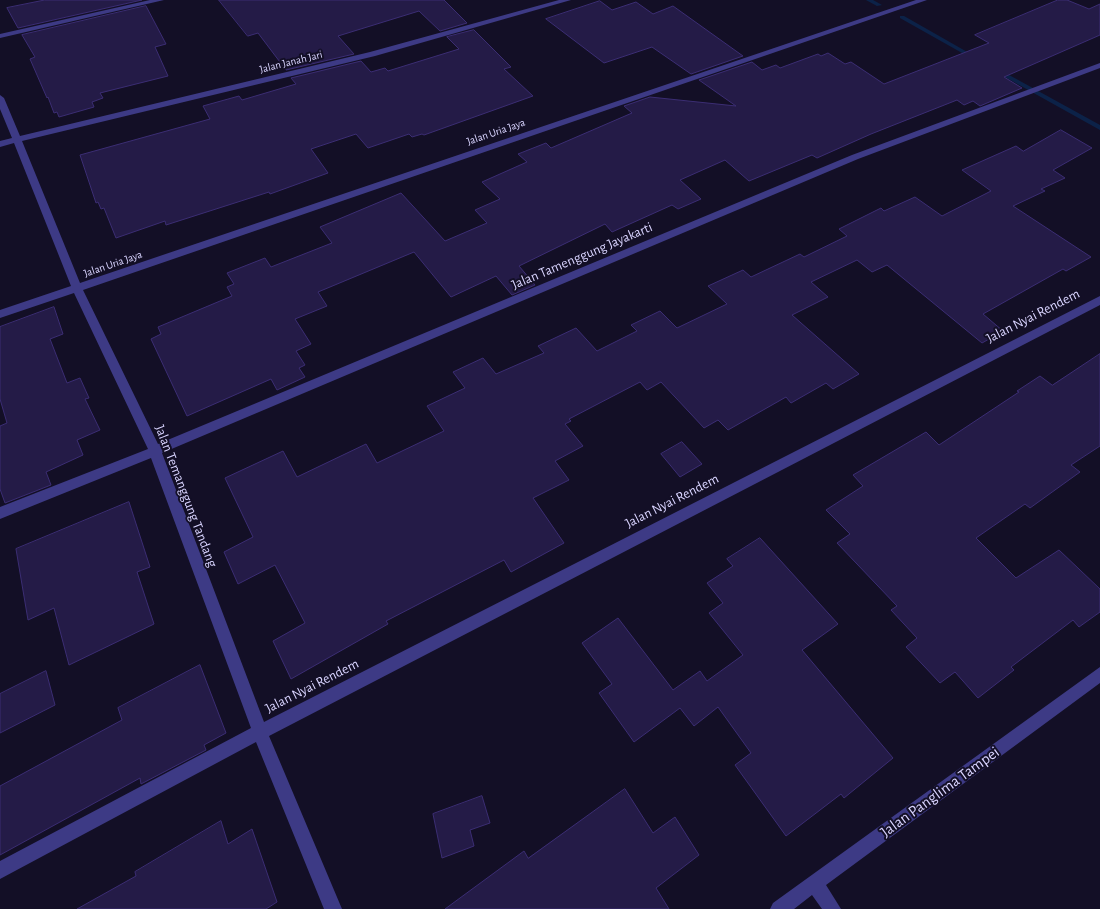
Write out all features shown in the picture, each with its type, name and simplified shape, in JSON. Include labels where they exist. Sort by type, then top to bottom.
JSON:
[{"type":"street","points":[[0,36],[160,0]]},
{"type":"street","name":"Jalan Janah Jari","points":[[0,144],[372,54],[567,0]]},
{"type":"street","name":"Jalan Uria Jaya","points":[[0,314],[924,0]]},
{"type":"street","name":"Jalan Tamenggung Jayakarti","points":[[0,513],[155,451],[855,157],[1022,96],[1100,65]]},
{"type":"street","name":"Jalan Temanggung Tandang","points":[[0,98],[19,140],[77,288],[155,451],[260,732],[333,909]]},
{"type":"street","name":"Jalan Nyai Rendem","points":[[0,870],[260,732],[1100,300]]},
{"type":"street","name":"Jalan Panglima Tampei","points":[[779,909],[1100,674]]},
{"type":"street","points":[[815,884],[832,909]]},
{"type":"building","points":[[45,0],[142,0],[18,28],[7,8]]},
{"type":"building","points":[[219,0],[444,0],[467,23],[440,31],[419,11],[338,36],[354,54],[286,70],[258,33],[248,36]]},
{"type":"building","points":[[1058,0],[1067,0],[1089,9],[1100,4],[1100,35],[1004,77],[1022,88],[980,106],[973,101],[964,105],[957,100],[871,134],[817,158],[812,155],[749,181],[725,160],[680,180],[701,199],[678,209],[672,205],[612,232],[605,224],[519,266],[535,285],[512,295],[496,276],[451,297],[414,252],[318,292],[327,306],[295,319],[311,344],[296,351],[305,365],[299,368],[305,377],[277,390],[271,379],[187,416],[151,339],[161,334],[158,327],[232,296],[227,287],[234,284],[227,273],[265,258],[271,267],[332,243],[320,227],[401,193],[445,241],[487,223],[475,210],[500,199],[482,182],[527,162],[518,154],[546,143],[551,148],[632,113],[624,106],[650,97],[736,106],[699,80],[752,62],[762,70],[776,65],[780,68],[818,54],[821,56],[828,53],[845,64],[851,62],[884,84],[989,43],[975,35]]},
{"type":"building","points":[[600,1],[612,10],[636,2],[653,14],[673,6],[743,56],[691,74],[652,47],[604,63],[546,19]]},
{"type":"building","points":[[146,6],[166,44],[155,47],[168,76],[100,93],[103,98],[92,102],[94,107],[59,117],[57,112],[54,113],[30,59],[35,57],[22,35]]},
{"type":"building","points":[[474,30],[511,67],[504,69],[533,96],[424,135],[412,137],[409,134],[368,148],[356,134],[311,149],[328,173],[270,194],[269,192],[166,225],[165,221],[116,238],[104,208],[101,209],[98,202],[96,203],[80,155],[210,119],[203,106],[239,96],[242,100],[296,84],[291,78],[361,61],[371,72],[385,68],[388,71],[459,49],[447,37]]},
{"type":"building","points":[[1061,130],[1092,148],[1053,170],[1065,178],[1041,189],[1045,191],[1013,206],[1091,257],[1066,271],[1063,269],[983,314],[1003,331],[982,343],[887,265],[872,272],[857,260],[811,282],[828,297],[792,315],[859,374],[833,389],[826,383],[791,403],[786,397],[728,430],[718,420],[704,428],[661,382],[647,390],[640,382],[569,419],[571,421],[565,424],[583,446],[555,461],[569,480],[533,498],[564,543],[511,572],[504,560],[386,621],[388,624],[291,679],[273,641],[305,623],[275,565],[238,584],[224,552],[253,537],[225,478],[283,451],[297,477],[366,444],[377,463],[444,431],[427,406],[465,388],[453,372],[483,358],[496,374],[544,353],[538,346],[576,328],[597,351],[637,331],[631,325],[660,311],[677,328],[727,304],[708,286],[743,270],[751,277],[800,254],[804,257],[847,236],[839,229],[881,208],[884,211],[915,197],[942,216],[991,191],[962,170],[1016,146],[1023,151]]},
{"type":"building","points":[[54,307],[63,334],[50,339],[67,383],[80,378],[89,398],[85,399],[100,430],[77,440],[83,455],[46,472],[51,485],[5,503],[0,489],[0,426],[7,423],[0,399],[0,327]]},
{"type":"building","points":[[1100,354],[1100,446],[1071,465],[1080,472],[1030,508],[1025,504],[976,538],[1016,578],[1059,550],[1100,589],[1100,612],[1079,627],[1073,620],[1011,667],[1014,670],[978,698],[955,672],[940,683],[906,647],[917,638],[891,610],[897,606],[837,543],[850,534],[826,510],[863,486],[853,475],[926,432],[939,445],[1040,376],[1052,385]]},
{"type":"building","points":[[682,442],[702,464],[680,477],[661,454]]},
{"type":"building","points":[[129,502],[150,567],[137,572],[154,624],[69,665],[54,608],[28,620],[16,549]]},
{"type":"building","points":[[760,538],[838,624],[802,650],[893,758],[844,798],[841,794],[786,836],[735,765],[751,753],[718,707],[694,726],[680,708],[634,742],[599,693],[612,684],[582,643],[618,618],[673,690],[700,671],[707,681],[743,655],[709,613],[723,603],[707,583],[733,566],[727,559]]},
{"type":"building","points":[[200,665],[226,733],[204,745],[206,750],[141,784],[140,778],[0,855],[0,786],[122,720],[118,708]]},
{"type":"building","points":[[46,671],[55,705],[0,733],[0,694]]},
{"type":"building","points":[[625,789],[653,833],[675,817],[699,855],[656,888],[669,909],[445,909],[524,851],[528,858]]},
{"type":"building","points":[[482,796],[490,823],[470,830],[474,846],[442,858],[433,814]]},
{"type":"building","points":[[221,821],[228,844],[252,829],[277,902],[266,909],[77,909],[136,876],[135,872]]},
{"type":"waterway","points":[[869,0],[879,5]]},
{"type":"waterway","points":[[902,17],[973,57]]},
{"type":"waterway","points":[[998,71],[1100,128]]}]
